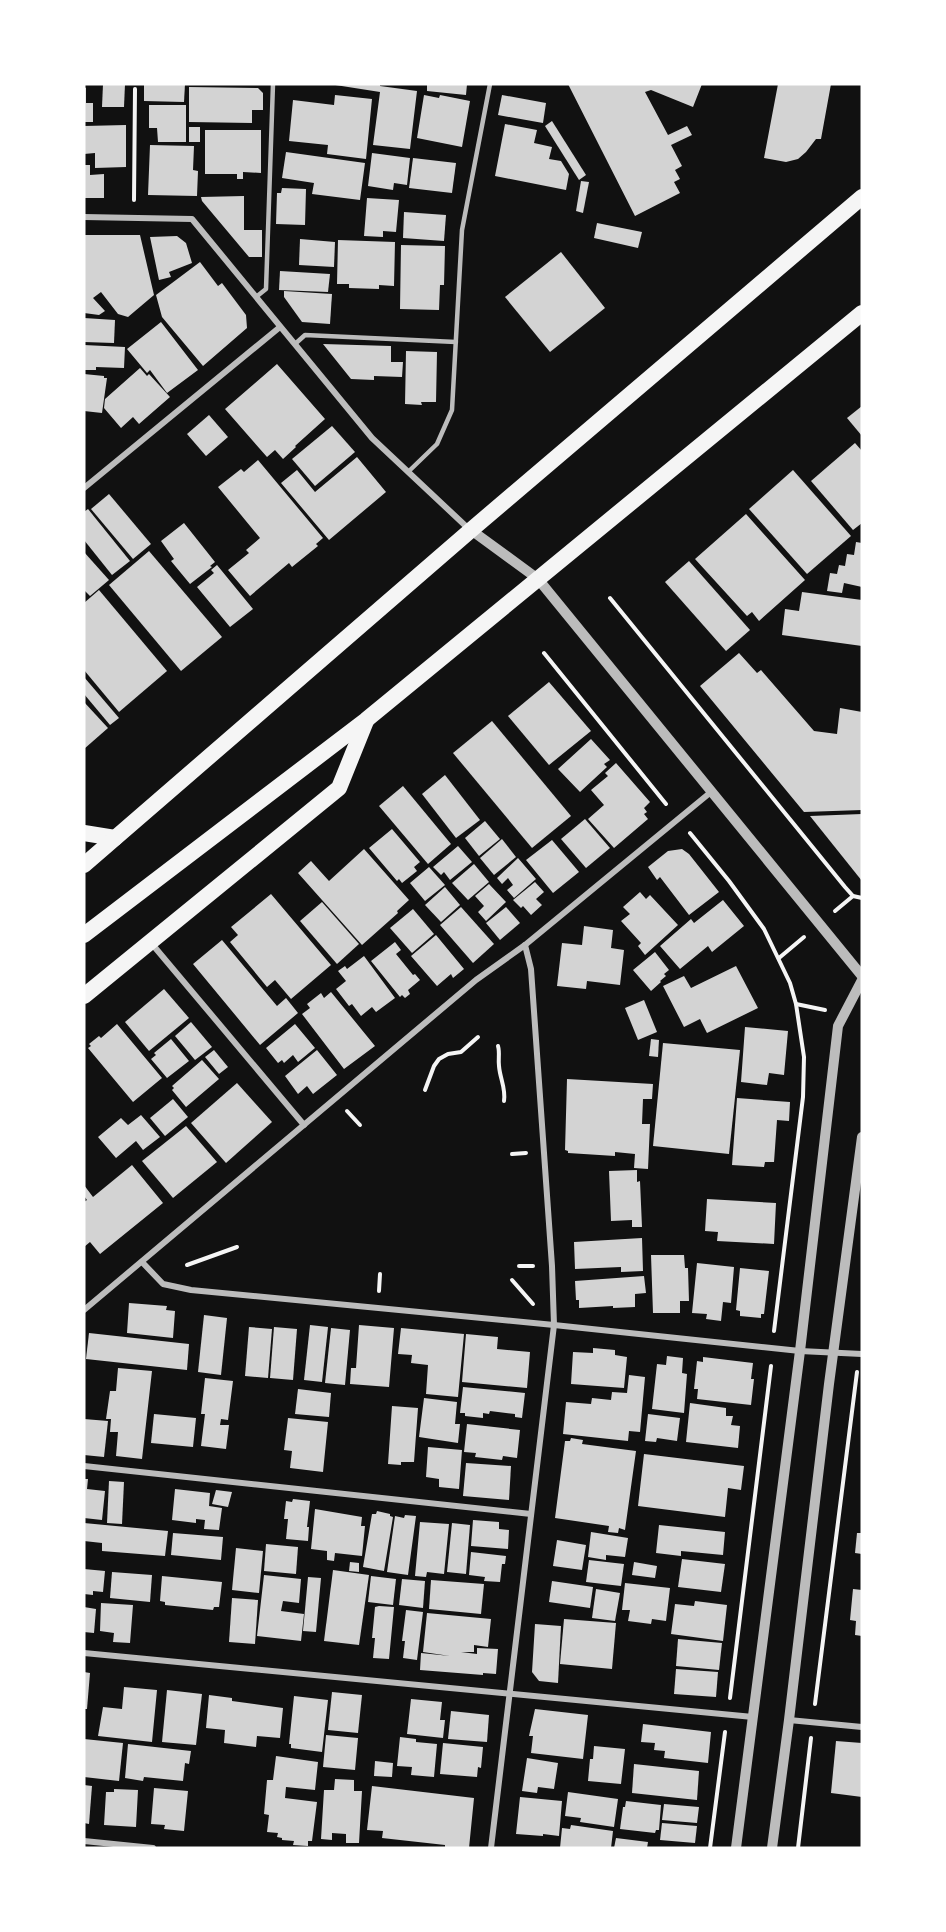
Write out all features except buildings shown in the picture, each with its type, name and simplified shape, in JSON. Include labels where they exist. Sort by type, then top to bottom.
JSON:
[{"type":"highway","points":[[84,865],[471,530],[862,197]]},
{"type":"highway","points":[[84,934],[366,720],[862,313]]},
{"type":"highway","points":[[84,996],[339,788],[366,720]]},
{"type":"highway","points":[[84,833],[115,838]]},
{"type":"street","points":[[84,217],[192,219],[372,438],[471,530],[538,579],[862,978],[838,1026],[800,1351],[736,1848]]},
{"type":"street","points":[[84,488],[280,327]]},
{"type":"street","points":[[84,1310],[476,980],[525,945],[711,792]]},
{"type":"street","points":[[150,942],[304,1125]]},
{"type":"street","points":[[491,1848],[554,1324],[531,969],[525,945]]},
{"type":"street","points":[[772,1848],[862,1137]]},
{"type":"street","points":[[142,1262],[162,1284],[191,1290],[554,1324],[800,1351],[862,1354]]},
{"type":"street","points":[[84,1466],[531,1514]]},
{"type":"street","points":[[84,1653],[753,1717]]},
{"type":"street","points":[[789,1720],[862,1727]]},
{"type":"street","points":[[84,1842],[153,1848]]},
{"type":"lane","points":[[256,297],[266,288],[273,84]]},
{"type":"lane","points":[[408,472],[437,444],[452,410],[462,230],[490,84]]},
{"type":"lane","points":[[295,344],[305,335],[456,342]]},
{"type":"path","points":[[131,217],[134,196],[135,89]]},
{"type":"path","points":[[610,598],[845,887],[853,896],[862,898]]},
{"type":"path","points":[[544,653],[662,798]]},
{"type":"path","points":[[692,836],[729,880],[764,929],[789,983],[796,1004],[804,1057],[802,1097],[774,1327]]},
{"type":"path","points":[[424,1090],[439,1059],[448,1054],[461,1052],[478,1037]]},
{"type":"path","points":[[498,1046],[500,1052],[498,1065],[505,1089],[504,1101]]},
{"type":"path","points":[[347,1110],[360,1125]]},
{"type":"path","points":[[512,1154],[528,1153]]},
{"type":"path","points":[[187,1264],[237,1246]]},
{"type":"path","points":[[519,1266],[535,1266]]},
{"type":"path","points":[[379,1292],[380,1274]]},
{"type":"path","points":[[512,1280],[533,1305]]},
{"type":"path","points":[[730,1700],[771,1371]]},
{"type":"path","points":[[815,1706],[856,1377]]},
{"type":"path","points":[[710,1848],[724,1736]]},
{"type":"path","points":[[798,1848],[811,1743]]}]
